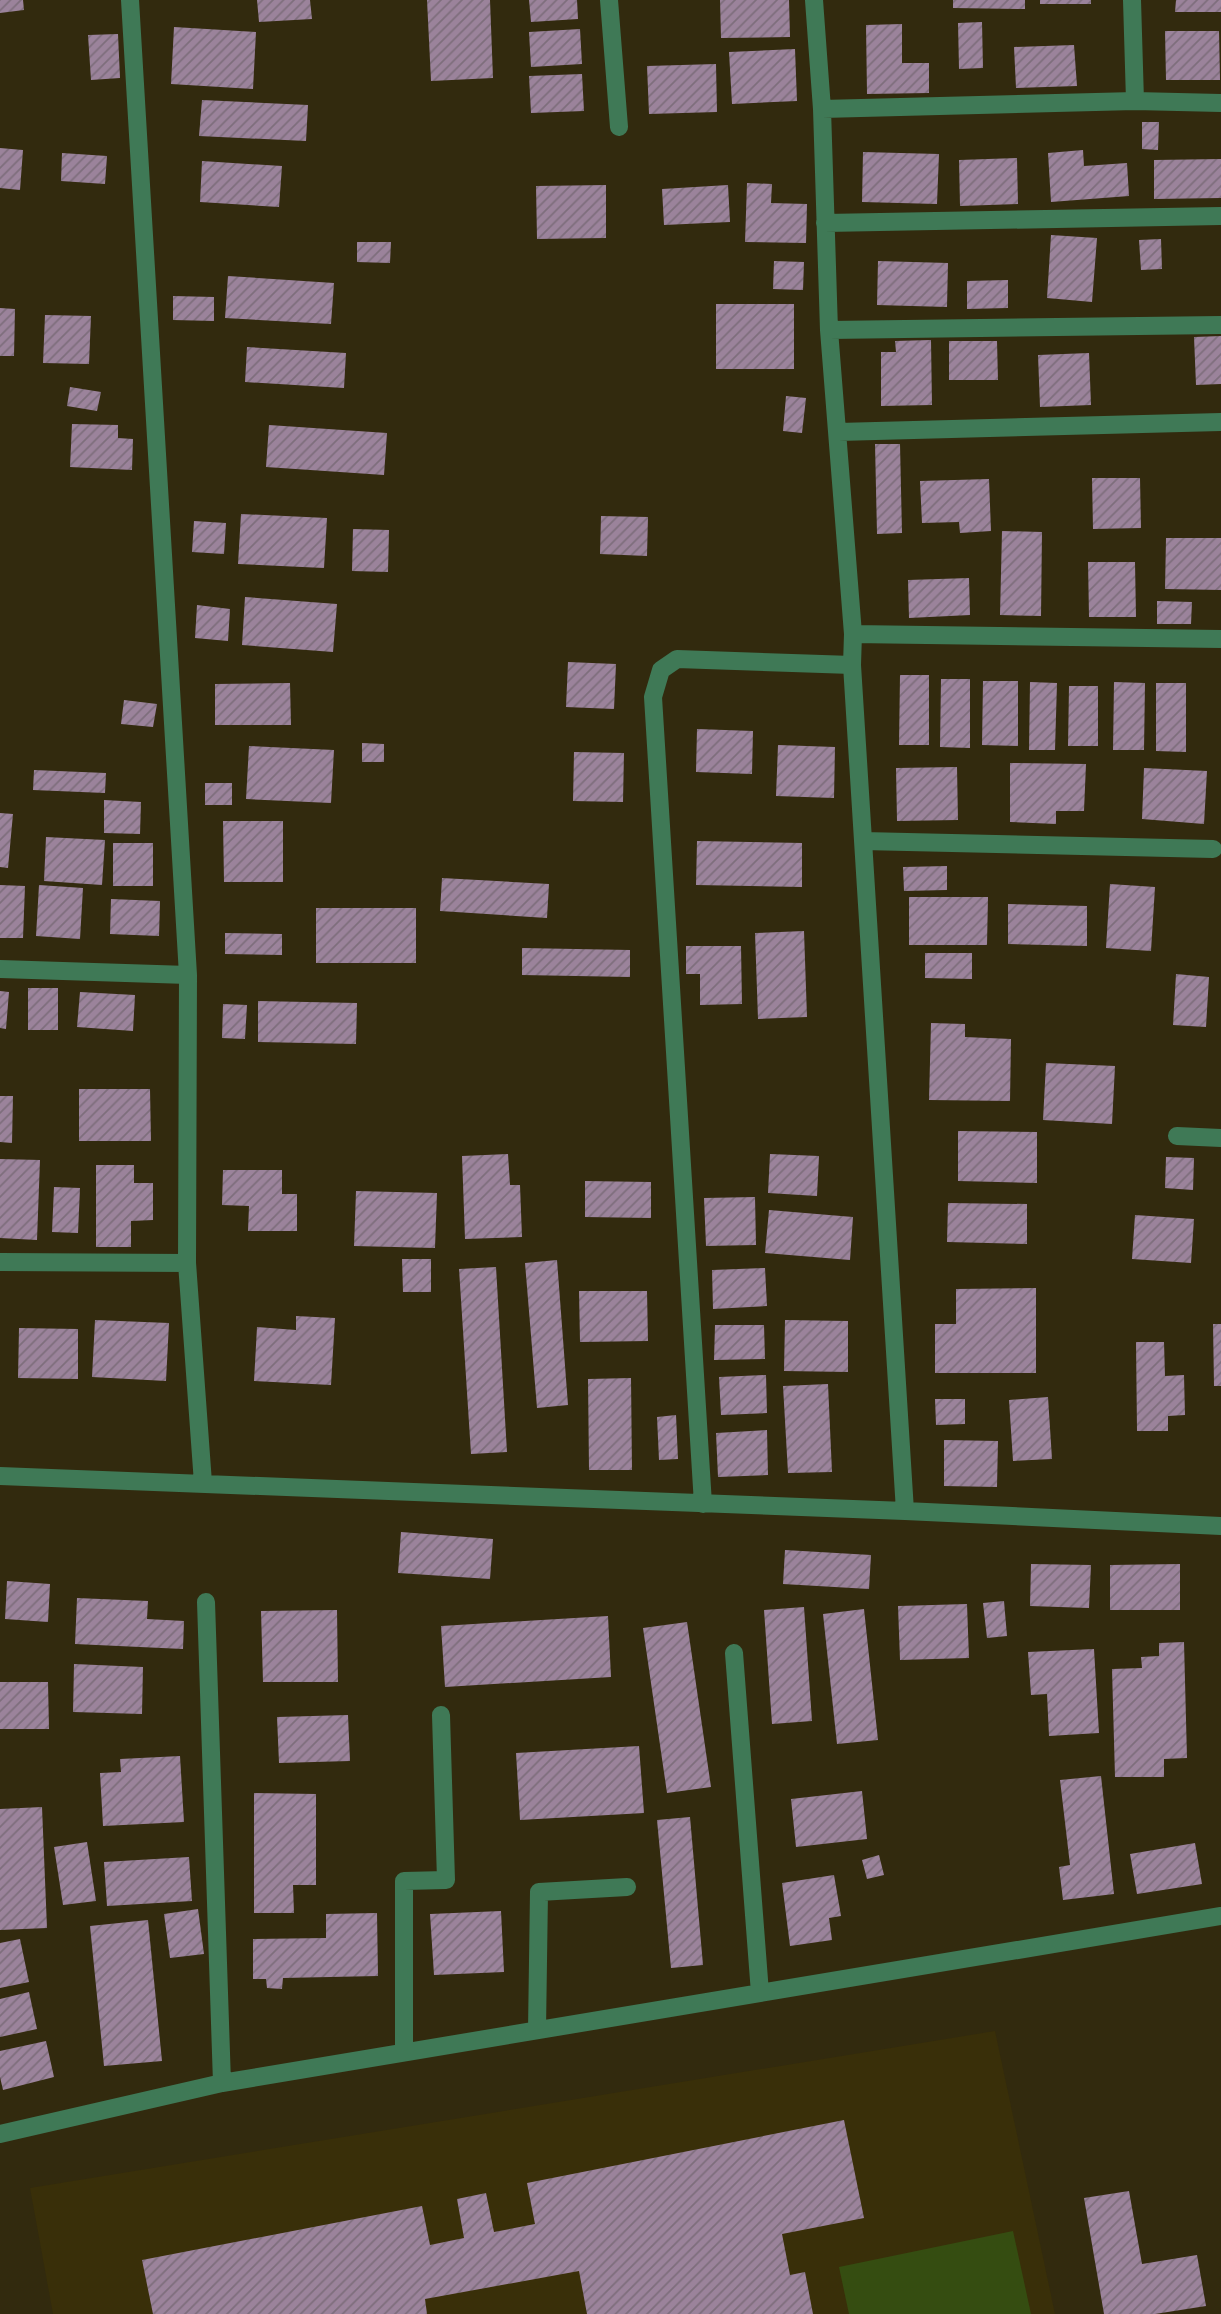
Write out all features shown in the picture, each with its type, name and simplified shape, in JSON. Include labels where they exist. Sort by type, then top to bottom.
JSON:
[{"type":"street","points":[[130,0],[188,975],[187,1263],[203,1483]]},
{"type":"street","points":[[609,0],[619,127]]},
{"type":"street","points":[[814,0],[822,109],[828,330],[853,634],[852,665],[905,1511]]},
{"type":"street","points":[[1132,0],[1135,101]]},
{"type":"street","points":[[822,109],[1135,101],[1221,103]]},
{"type":"street","points":[[825,223],[1221,216]]},
{"type":"street","points":[[828,330],[1221,325]]},
{"type":"street","points":[[838,432],[1221,422]]},
{"type":"street","points":[[853,634],[1221,639]]},
{"type":"street","points":[[703,1504],[653,697],[661,670],[677,659],[852,665]]},
{"type":"street","points":[[863,841],[1213,849]]},
{"type":"street","points":[[0,969],[188,975]]},
{"type":"street","points":[[1177,1136],[1221,1138]]},
{"type":"street","points":[[0,1262],[187,1263]]},
{"type":"street","points":[[0,1476],[1221,1526]]},
{"type":"street","points":[[206,1602],[222,2083]]},
{"type":"street","points":[[733,1653],[760,1993]]},
{"type":"street","points":[[404,2052],[404,1881],[446,1880],[441,1715]]},
{"type":"street","points":[[537,2030],[539,1892],[627,1887]]},
{"type":"street","points":[[0,2134],[222,2083],[1221,1916]]},
{"type":"shaded area","points":[[995,2031],[1055,2314],[53,2314],[30,2188]]},
{"type":"green space","points":[[1013,2231],[1031,2314],[849,2314],[839,2267]]},
{"type":"building","points":[[0,0],[23,0],[24,10],[0,13]]},
{"type":"building","points":[[257,0],[310,0],[312,19],[259,22]]},
{"type":"building","points":[[427,0],[490,0],[493,78],[431,81]]},
{"type":"building","points":[[529,0],[577,0],[578,19],[531,22]]},
{"type":"building","points":[[720,0],[789,0],[790,37],[721,38]]},
{"type":"building","points":[[953,0],[1025,0],[1025,9],[953,8]]},
{"type":"building","points":[[1040,0],[1091,0],[1091,4],[1040,4]]},
{"type":"building","points":[[1176,0],[1221,0],[1221,12],[1175,12]]},
{"type":"building","points":[[982,22],[983,68],[959,69],[958,23]]},
{"type":"building","points":[[902,24],[902,63],[929,63],[929,93],[867,94],[866,25]]},
{"type":"building","points":[[174,27],[256,32],[253,89],[171,84]]},
{"type":"building","points":[[580,29],[582,64],[531,67],[529,32]]},
{"type":"building","points":[[1165,31],[1219,31],[1220,80],[1166,80]]},
{"type":"building","points":[[118,34],[120,78],[91,80],[88,35]]},
{"type":"building","points":[[1074,45],[1077,86],[1016,88],[1014,47]]},
{"type":"building","points":[[795,49],[797,101],[732,104],[729,52]]},
{"type":"building","points":[[716,64],[717,112],[649,114],[647,66]]},
{"type":"building","points":[[582,74],[584,111],[531,113],[529,76]]},
{"type":"building","points":[[202,100],[308,105],[306,141],[199,136]]},
{"type":"building","points":[[1142,122],[1159,122],[1158,150],[1142,149]]},
{"type":"building","points":[[0,148],[23,150],[20,190],[0,188]]},
{"type":"building","points":[[1083,150],[1084,166],[1127,163],[1129,196],[1051,202],[1048,153]]},
{"type":"building","points":[[863,152],[939,154],[937,204],[862,202]]},
{"type":"building","points":[[62,153],[107,156],[105,184],[61,181]]},
{"type":"building","points":[[1017,158],[1018,204],[960,206],[959,160]]},
{"type":"building","points":[[1221,159],[1221,198],[1154,199],[1154,160]]},
{"type":"building","points":[[202,161],[282,166],[279,207],[200,202]]},
{"type":"building","points":[[747,183],[772,184],[771,203],[807,204],[806,243],[745,242]]},
{"type":"building","points":[[606,185],[606,238],[537,239],[536,186]]},
{"type":"building","points":[[728,185],[730,222],[664,225],[662,189]]},
{"type":"building","points":[[1051,235],[1097,238],[1092,302],[1047,298]]},
{"type":"building","points":[[1161,239],[1162,269],[1141,270],[1139,240]]},
{"type":"building","points":[[357,242],[391,242],[390,263],[357,262]]},
{"type":"building","points":[[774,261],[804,262],[803,290],[773,289]]},
{"type":"building","points":[[878,261],[948,263],[947,307],[877,305]]},
{"type":"building","points":[[228,276],[334,283],[331,324],[225,318]]},
{"type":"building","points":[[1008,280],[1008,308],[967,309],[967,281]]},
{"type":"building","points":[[173,296],[214,297],[214,321],[173,320]]},
{"type":"building","points":[[716,304],[794,304],[794,369],[716,369]]},
{"type":"building","points":[[0,308],[15,309],[14,356],[0,356]]},
{"type":"building","points":[[45,315],[91,316],[89,364],[43,363]]},
{"type":"building","points":[[1221,336],[1221,384],[1196,385],[1194,337]]},
{"type":"building","points":[[931,340],[932,405],[881,406],[881,352],[896,352],[895,341]]},
{"type":"building","points":[[949,341],[997,341],[998,380],[949,380]]},
{"type":"building","points":[[247,347],[346,353],[344,388],[245,382]]},
{"type":"building","points":[[1089,353],[1091,405],[1040,407],[1038,355]]},
{"type":"building","points":[[70,387],[101,392],[97,411],[67,406]]},
{"type":"building","points":[[786,396],[806,398],[802,433],[783,431]]},
{"type":"building","points":[[72,424],[118,425],[118,438],[133,439],[132,470],[70,467]]},
{"type":"building","points":[[269,425],[387,433],[384,475],[266,467]]},
{"type":"building","points":[[875,444],[900,444],[902,533],[877,534]]},
{"type":"building","points":[[1092,478],[1140,478],[1141,528],[1093,529]]},
{"type":"building","points":[[989,479],[991,531],[960,533],[959,522],[922,523],[920,481]]},
{"type":"building","points":[[241,514],[327,518],[324,568],[238,564]]},
{"type":"building","points":[[601,516],[648,517],[647,556],[600,554]]},
{"type":"building","points":[[194,521],[226,523],[224,554],[192,552]]},
{"type":"building","points":[[353,529],[389,530],[388,572],[352,571]]},
{"type":"building","points":[[1002,531],[1042,532],[1041,616],[1000,615]]},
{"type":"building","points":[[1166,538],[1221,538],[1221,590],[1165,589]]},
{"type":"building","points":[[1088,562],[1135,562],[1136,617],[1089,617]]},
{"type":"building","points":[[969,578],[970,615],[909,618],[908,580]]},
{"type":"building","points":[[245,597],[337,604],[333,652],[242,645]]},
{"type":"building","points":[[1157,601],[1192,602],[1191,624],[1157,624]]},
{"type":"building","points":[[197,605],[230,609],[228,641],[195,638]]},
{"type":"building","points":[[568,662],[616,664],[614,709],[566,707]]},
{"type":"building","points":[[900,675],[929,675],[929,745],[899,745]]},
{"type":"building","points":[[941,679],[970,679],[970,748],[940,747]]},
{"type":"building","points":[[983,681],[1018,681],[1018,746],[982,745]]},
{"type":"building","points":[[1030,682],[1057,683],[1055,750],[1029,750]]},
{"type":"building","points":[[1114,682],[1145,683],[1144,750],[1113,750]]},
{"type":"building","points":[[290,683],[291,725],[215,725],[215,684]]},
{"type":"building","points":[[1156,683],[1186,683],[1186,752],[1156,751]]},
{"type":"building","points":[[1069,686],[1098,686],[1098,746],[1068,746]]},
{"type":"building","points":[[124,700],[157,704],[153,727],[121,724]]},
{"type":"building","points":[[697,729],[753,731],[752,774],[696,772]]},
{"type":"building","points":[[362,743],[384,744],[384,762],[362,762]]},
{"type":"building","points":[[778,745],[835,747],[834,798],[776,796]]},
{"type":"building","points":[[249,746],[334,750],[331,803],[246,799]]},
{"type":"building","points":[[574,752],[624,753],[623,802],[573,801]]},
{"type":"building","points":[[1010,763],[1086,764],[1084,811],[1056,811],[1056,824],[1010,822]]},
{"type":"building","points":[[957,767],[958,820],[897,821],[896,768]]},
{"type":"building","points":[[1144,768],[1207,771],[1204,824],[1142,819]]},
{"type":"building","points":[[34,770],[106,773],[105,793],[33,790]]},
{"type":"building","points":[[205,783],[232,783],[232,805],[205,805]]},
{"type":"building","points":[[104,800],[141,802],[140,834],[104,833]]},
{"type":"building","points":[[0,813],[13,814],[8,868],[0,867]]},
{"type":"building","points":[[223,821],[283,821],[283,882],[224,882]]},
{"type":"building","points":[[46,837],[105,840],[102,885],[44,881]]},
{"type":"building","points":[[697,841],[802,843],[802,887],[696,885]]},
{"type":"building","points":[[113,843],[153,843],[153,886],[113,886]]},
{"type":"building","points":[[947,866],[947,890],[904,891],[903,867]]},
{"type":"building","points":[[442,878],[549,884],[547,918],[440,911]]},
{"type":"building","points":[[1110,884],[1155,887],[1151,951],[1106,948]]},
{"type":"building","points":[[0,885],[25,886],[23,938],[0,938]]},
{"type":"building","points":[[39,885],[83,888],[80,939],[36,936]]},
{"type":"building","points":[[909,897],[988,897],[987,945],[909,945]]},
{"type":"building","points":[[111,899],[160,901],[159,936],[110,934]]},
{"type":"building","points":[[1008,904],[1087,906],[1087,946],[1008,944]]},
{"type":"building","points":[[316,908],[416,908],[416,963],[316,963]]},
{"type":"building","points":[[804,931],[807,1017],[758,1019],[755,933]]},
{"type":"building","points":[[225,933],[282,934],[282,955],[225,954]]},
{"type":"building","points":[[686,946],[741,946],[742,1004],[700,1005],[700,974],[686,974]]},
{"type":"building","points":[[522,948],[630,950],[630,977],[522,975]]},
{"type":"building","points":[[925,953],[972,953],[972,979],[925,978]]},
{"type":"building","points":[[1176,974],[1209,977],[1206,1027],[1173,1025]]},
{"type":"building","points":[[28,988],[58,988],[58,1030],[28,1030]]},
{"type":"building","points":[[0,991],[9,992],[6,1029],[0,1028]]},
{"type":"building","points":[[80,992],[135,995],[133,1031],[77,1027]]},
{"type":"building","points":[[258,1001],[357,1003],[356,1044],[258,1042]]},
{"type":"building","points":[[223,1004],[247,1005],[245,1039],[222,1038]]},
{"type":"building","points":[[931,1023],[965,1024],[965,1037],[1011,1039],[1010,1101],[929,1100]]},
{"type":"building","points":[[1046,1063],[1115,1066],[1112,1124],[1043,1120]]},
{"type":"building","points":[[79,1089],[150,1089],[151,1141],[79,1141]]},
{"type":"building","points":[[0,1096],[13,1096],[12,1143],[0,1142]]},
{"type":"building","points":[[958,1131],[1037,1132],[1037,1183],[958,1181]]},
{"type":"building","points":[[508,1154],[510,1185],[520,1185],[522,1237],[465,1239],[462,1156]]},
{"type":"building","points":[[770,1154],[819,1156],[817,1196],[768,1193]]},
{"type":"building","points":[[1166,1157],[1194,1158],[1193,1190],[1165,1188]]},
{"type":"building","points":[[0,1159],[40,1160],[37,1240],[0,1238]]},
{"type":"building","points":[[96,1165],[134,1165],[134,1183],[153,1183],[153,1220],[131,1221],[131,1247],[96,1247]]},
{"type":"building","points":[[223,1170],[282,1170],[282,1194],[297,1194],[297,1231],[248,1231],[249,1206],[222,1205]]},
{"type":"building","points":[[585,1181],[651,1182],[651,1218],[585,1217]]},
{"type":"building","points":[[54,1187],[80,1188],[78,1233],[52,1232]]},
{"type":"building","points":[[356,1191],[437,1193],[435,1248],[354,1246]]},
{"type":"building","points":[[755,1197],[756,1245],[706,1246],[704,1198]]},
{"type":"building","points":[[948,1203],[1027,1204],[1027,1244],[947,1242]]},
{"type":"building","points":[[769,1210],[853,1217],[850,1260],[765,1253]]},
{"type":"building","points":[[1135,1215],[1194,1219],[1191,1263],[1132,1259]]},
{"type":"building","points":[[402,1259],[431,1259],[431,1292],[403,1292]]},
{"type":"building","points":[[557,1260],[568,1405],[537,1408],[525,1263]]},
{"type":"building","points":[[496,1267],[507,1452],[471,1454],[459,1269]]},
{"type":"building","points":[[765,1268],[767,1306],[713,1309],[712,1270]]},
{"type":"building","points":[[1036,1288],[1036,1373],[935,1373],[935,1324],[956,1324],[956,1289]]},
{"type":"building","points":[[579,1291],[647,1291],[648,1341],[580,1342]]},
{"type":"building","points":[[296,1316],[335,1318],[331,1385],[254,1381],[257,1327],[296,1330]]},
{"type":"building","points":[[95,1320],[169,1323],[166,1381],[92,1377]]},
{"type":"building","points":[[785,1320],[848,1321],[848,1372],[784,1371]]},
{"type":"building","points":[[1213,1324],[1221,1324],[1221,1386],[1214,1386]]},
{"type":"building","points":[[715,1325],[764,1325],[765,1359],[714,1360]]},
{"type":"building","points":[[19,1328],[78,1329],[78,1379],[18,1378]]},
{"type":"building","points":[[1136,1342],[1164,1342],[1165,1376],[1184,1375],[1185,1415],[1168,1416],[1168,1431],[1137,1431]]},
{"type":"building","points":[[766,1375],[767,1413],[721,1415],[719,1377]]},
{"type":"building","points":[[631,1378],[632,1470],[589,1470],[588,1379]]},
{"type":"building","points":[[828,1384],[832,1472],[788,1473],[783,1386]]},
{"type":"building","points":[[1048,1397],[1052,1459],[1013,1461],[1009,1400]]},
{"type":"building","points":[[935,1399],[965,1399],[965,1424],[936,1425]]},
{"type":"building","points":[[676,1415],[678,1459],[659,1460],[657,1417]]},
{"type":"building","points":[[767,1430],[768,1475],[718,1477],[716,1433]]},
{"type":"building","points":[[944,1440],[998,1441],[997,1487],[944,1486]]},
{"type":"building","points":[[401,1532],[493,1539],[490,1579],[398,1573]]},
{"type":"building","points":[[785,1550],[871,1555],[869,1589],[783,1584]]},
{"type":"building","points":[[1031,1564],[1091,1565],[1089,1608],[1030,1606]]},
{"type":"building","points":[[1180,1564],[1180,1610],[1110,1610],[1110,1565]]},
{"type":"building","points":[[7,1581],[50,1584],[48,1622],[5,1619]]},
{"type":"building","points":[[77,1598],[148,1601],[147,1619],[184,1621],[183,1649],[75,1644]]},
{"type":"building","points":[[1004,1601],[1007,1636],[987,1638],[983,1603]]},
{"type":"building","points":[[967,1604],[969,1658],[900,1660],[898,1606]]},
{"type":"building","points":[[804,1607],[812,1721],[772,1724],[764,1610]]},
{"type":"building","points":[[864,1609],[878,1740],[837,1744],[823,1614]]},
{"type":"building","points":[[337,1610],[338,1682],[263,1682],[261,1611]]},
{"type":"building","points":[[608,1616],[611,1677],[445,1687],[441,1626]]},
{"type":"building","points":[[687,1622],[711,1787],[667,1793],[643,1628]]},
{"type":"building","points":[[1184,1642],[1187,1758],[1164,1759],[1164,1777],[1115,1777],[1112,1669],[1142,1668],[1141,1657],[1159,1656],[1159,1643]]},
{"type":"building","points":[[1094,1649],[1099,1733],[1049,1736],[1047,1694],[1031,1695],[1028,1652]]},
{"type":"building","points":[[74,1664],[143,1667],[142,1714],[73,1712]]},
{"type":"building","points":[[0,1682],[48,1682],[49,1729],[0,1729]]},
{"type":"building","points":[[348,1715],[350,1761],[279,1763],[277,1717]]},
{"type":"building","points":[[639,1746],[644,1813],[520,1820],[516,1753]]},
{"type":"building","points":[[180,1756],[184,1822],[103,1826],[100,1773],[121,1772],[120,1759]]},
{"type":"building","points":[[1101,1776],[1114,1894],[1063,1900],[1059,1867],[1070,1865],[1060,1780]]},
{"type":"building","points":[[862,1791],[867,1839],[796,1847],[791,1799]]},
{"type":"building","points":[[254,1793],[316,1794],[316,1885],[293,1885],[294,1913],[254,1913]]},
{"type":"building","points":[[42,1807],[47,1928],[0,1930],[0,1809]]},
{"type":"building","points":[[690,1817],[703,1965],[671,1968],[657,1820]]},
{"type":"building","points":[[87,1842],[96,1901],[63,1905],[54,1847]]},
{"type":"building","points":[[1195,1843],[1202,1884],[1137,1894],[1130,1854]]},
{"type":"building","points":[[879,1855],[884,1875],[867,1879],[862,1860]]},
{"type":"building","points":[[189,1857],[192,1901],[107,1906],[104,1862]]},
{"type":"building","points":[[834,1875],[841,1916],[829,1918],[832,1940],[790,1946],[782,1883]]},
{"type":"building","points":[[198,1909],[204,1954],[170,1958],[164,1914]]},
{"type":"building","points":[[501,1911],[504,1972],[434,1975],[430,1914]]},
{"type":"building","points":[[377,1913],[378,1976],[283,1978],[282,1989],[267,1988],[266,1979],[253,1979],[253,1939],[326,1938],[326,1914]]},
{"type":"building","points":[[148,1920],[162,2061],[104,2066],[90,1926]]},
{"type":"building","points":[[20,1939],[29,1982],[0,1988],[0,1943]]},
{"type":"building","points":[[29,1992],[37,2029],[0,2037],[0,1999]]},
{"type":"building","points":[[46,2041],[54,2077],[3,2090],[0,2051]]},
{"type":"building","points":[[844,2120],[864,2218],[782,2234],[790,2275],[805,2272],[813,2314],[587,2314],[579,2271],[425,2299],[427,2314],[153,2314],[142,2260],[422,2206],[430,2245],[464,2238],[457,2199],[486,2193],[494,2232],[535,2224],[527,2183]]},
{"type":"building","points":[[1129,2191],[1142,2264],[1197,2255],[1206,2306],[1155,2314],[1104,2314],[1084,2198]]}]
